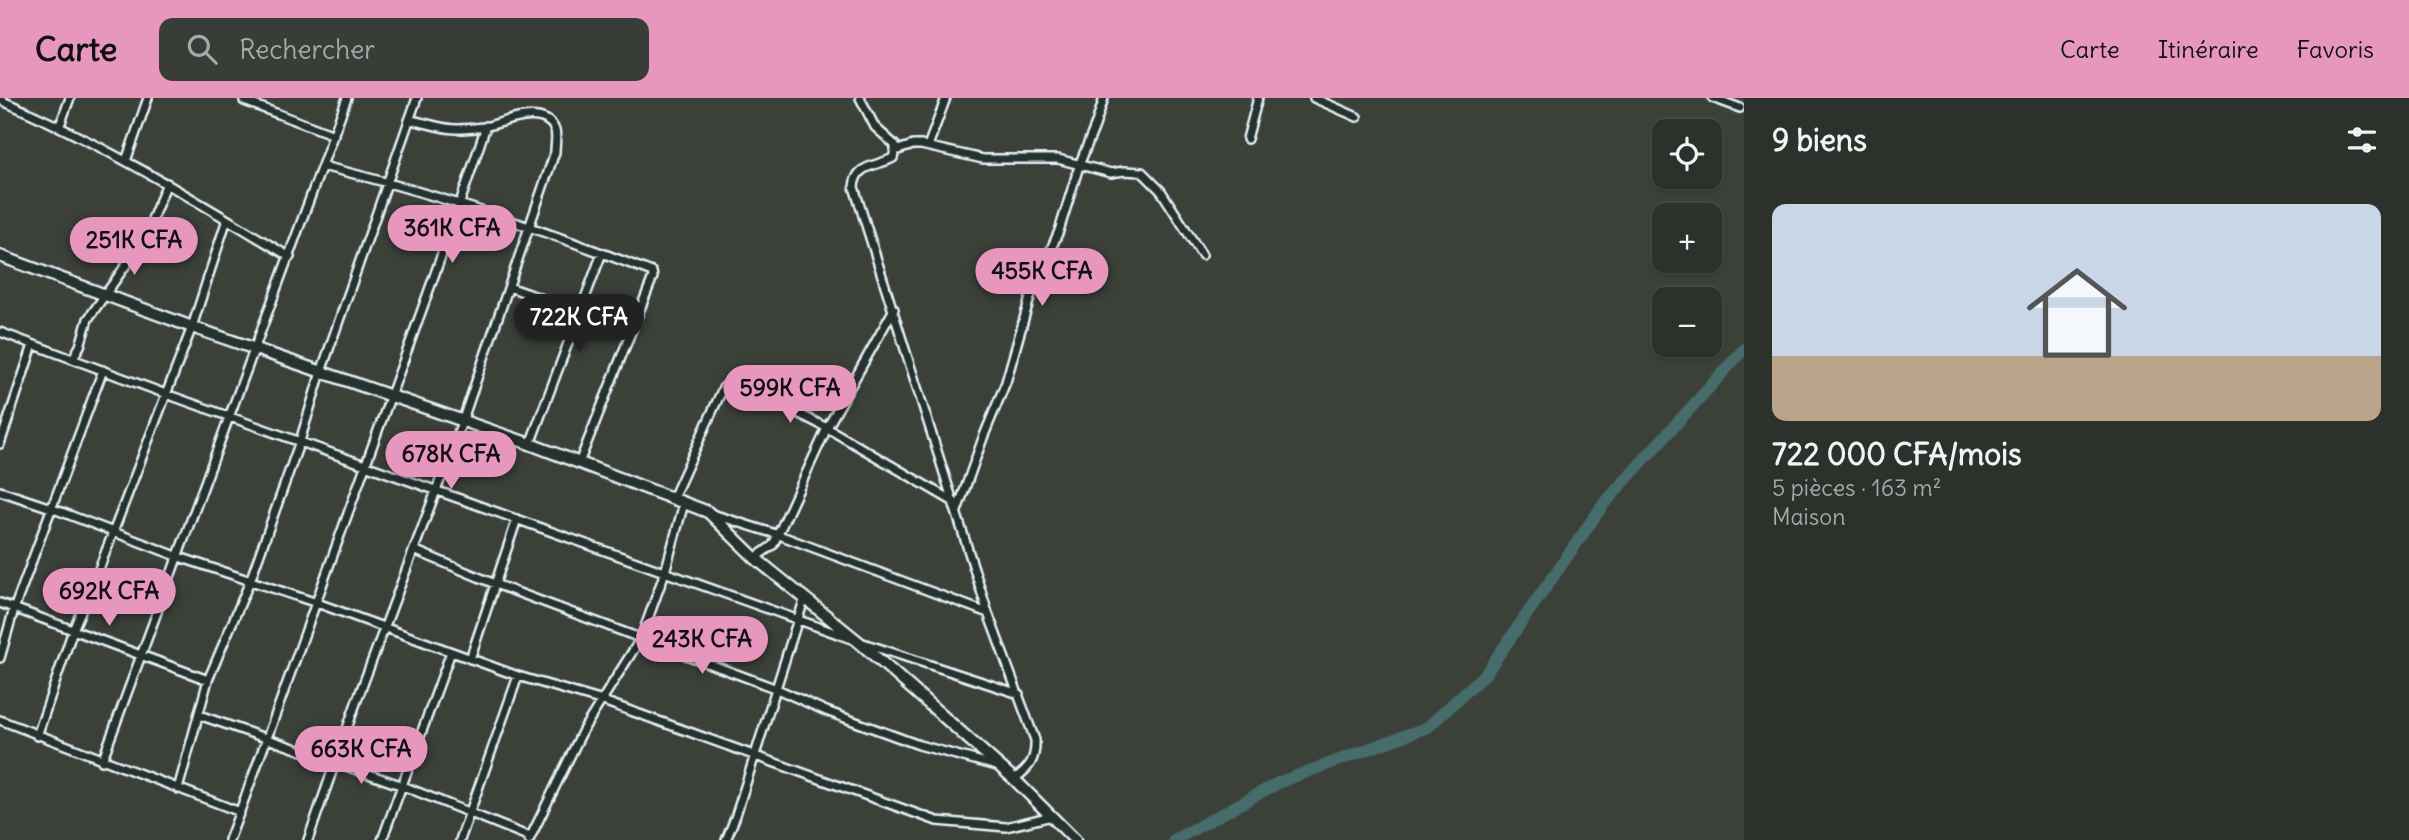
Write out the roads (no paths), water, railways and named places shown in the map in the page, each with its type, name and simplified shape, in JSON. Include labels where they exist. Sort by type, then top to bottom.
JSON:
[{"type":"street","points":[[60,125],[71,98]]},
{"type":"street","points":[[126,161],[148,98]]},
{"type":"street","points":[[103,761],[347,98]]},
{"type":"street","points":[[178,789],[208,680],[250,581],[418,98]]},
{"type":"street","points":[[860,98],[875,127],[895,145],[895,151],[893,158],[859,171],[854,187],[988,613],[1035,740],[1033,762],[1014,779]]},
{"type":"street","points":[[928,146],[946,98]]},
{"type":"street","points":[[957,512],[1006,382],[1031,294],[1059,231],[1104,98]]},
{"type":"street","points":[[1247,139],[1258,98]]},
{"type":"street","points":[[1314,98],[1357,117]]},
{"type":"street","points":[[1713,98],[1740,108]]},
{"type":"street","points":[[0,100],[60,125],[167,183],[290,257]]},
{"type":"street","points":[[244,101],[334,135]]},
{"type":"street","points":[[308,840],[356,702],[462,422],[555,152],[556,133],[552,126],[541,119],[522,116],[486,127],[446,129],[423,121],[409,120]]},
{"type":"street","points":[[229,840],[317,603],[486,127]]},
{"type":"street","points":[[895,151],[912,145],[928,146],[983,159],[1058,159],[1111,173],[1142,172],[1161,191],[1202,255]]},
{"type":"street","points":[[322,166],[387,183],[530,228],[652,272],[653,277],[579,463]]},
{"type":"street","points":[[73,358],[88,319],[142,241],[167,183]]},
{"type":"street","points":[[37,736],[73,630],[192,327],[226,219]]},
{"type":"street","points":[[530,444],[602,253]]},
{"type":"street","points":[[0,256],[192,327],[530,444],[708,512],[779,535],[988,613]]},
{"type":"street","points":[[509,287],[580,312],[632,325]]},
{"type":"street","points":[[755,558],[774,545],[827,428],[894,309]]},
{"type":"street","points":[[0,332],[860,643],[1018,694]]},
{"type":"street","points":[[0,444],[33,345]]},
{"type":"street","points":[[0,658],[14,609],[103,370]]},
{"type":"street","points":[[673,498],[723,388],[729,383],[737,382],[827,428],[954,502]]},
{"type":"street","points":[[0,410],[9,413]]},
{"type":"street","points":[[0,491],[179,557],[317,603],[518,676],[603,701],[937,821],[1006,827],[1052,816]]},
{"type":"street","points":[[199,715],[403,786],[529,839],[583,730],[641,638],[665,572],[684,503]]},
{"type":"street","points":[[708,512],[755,558],[860,643],[1002,767],[1075,840]]},
{"type":"street","points":[[470,659],[517,519]]},
{"type":"street","points":[[414,550],[495,584],[777,689],[826,711],[919,745],[1002,767]]},
{"type":"street","points":[[726,840],[805,597]]},
{"type":"street","points":[[0,603],[208,680]]},
{"type":"street","points":[[382,840],[451,652]]},
{"type":"street","points":[[460,840],[518,676]]},
{"type":"street","points":[[0,720],[240,813]]},
{"type":"waterway","points":[[1174,840],[1280,782],[1428,727],[1486,673],[1603,505],[1744,349]]}]
